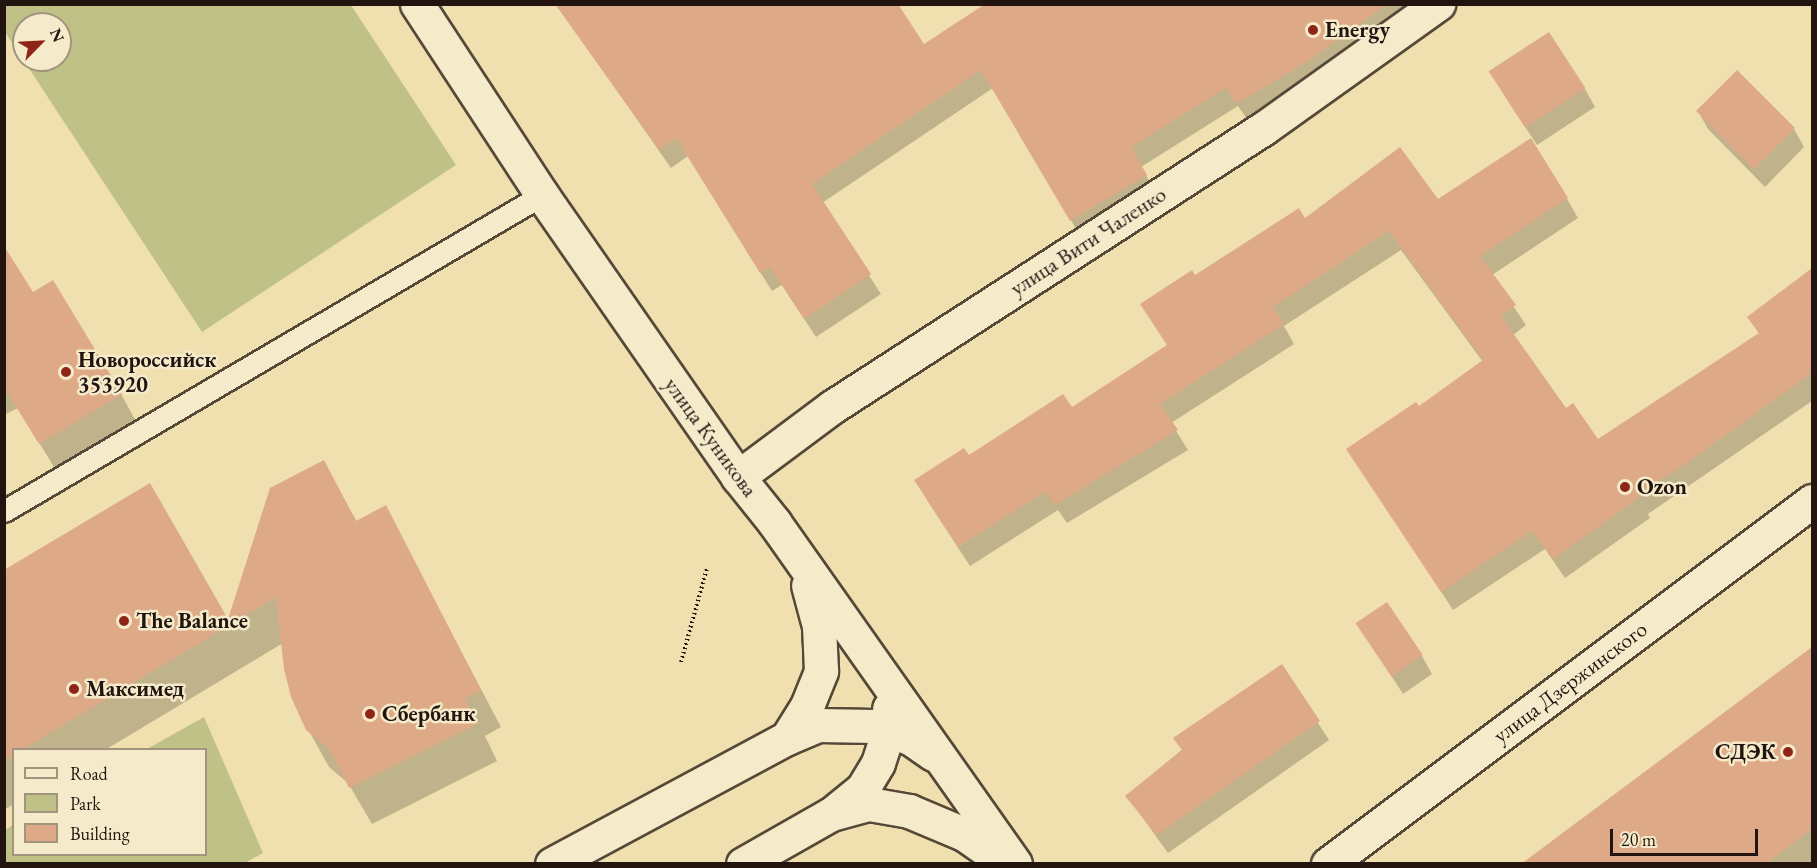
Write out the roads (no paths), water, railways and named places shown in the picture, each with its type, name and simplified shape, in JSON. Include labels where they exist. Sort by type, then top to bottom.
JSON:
[{"type":"street","name":"улица Куникова","points":[[417,4],[542,195],[738,477],[802,563],[1015,864]]},
{"type":"street","name":"улица Вити Чаленко","points":[[738,477],[832,407],[1264,128],[1438,4]]},
{"type":"street","name":"улица Дзержинского","points":[[1328,864],[1812,501]]},
{"type":"street","points":[[787,738],[807,706],[821,671],[819,626],[802,563]]},
{"type":"street","points":[[743,864],[831,814],[863,789],[878,763],[886,730],[889,707],[879,672]]},
{"type":"street","points":[[552,864],[787,738],[818,725],[875,726],[910,738],[942,760]]},
{"type":"street","points":[[831,814],[869,804],[909,811],[964,834],[1006,864]]},
{"type":"lane","points":[[4,511],[542,195]]},
{"type":"place","name":"Energy","points":[[1313,30]]},
{"type":"place","name":"Новороссийск 353920","points":[[66,372]]},
{"type":"place","name":"Ozon","points":[[1625,487]]},
{"type":"place","name":"The Balance","points":[[124,621]]},
{"type":"place","name":"Максимед","points":[[74,689]]},
{"type":"place","name":"Сбербанк","points":[[370,714]]},
{"type":"place","name":"СДЭК","points":[[1788,752]]}]
